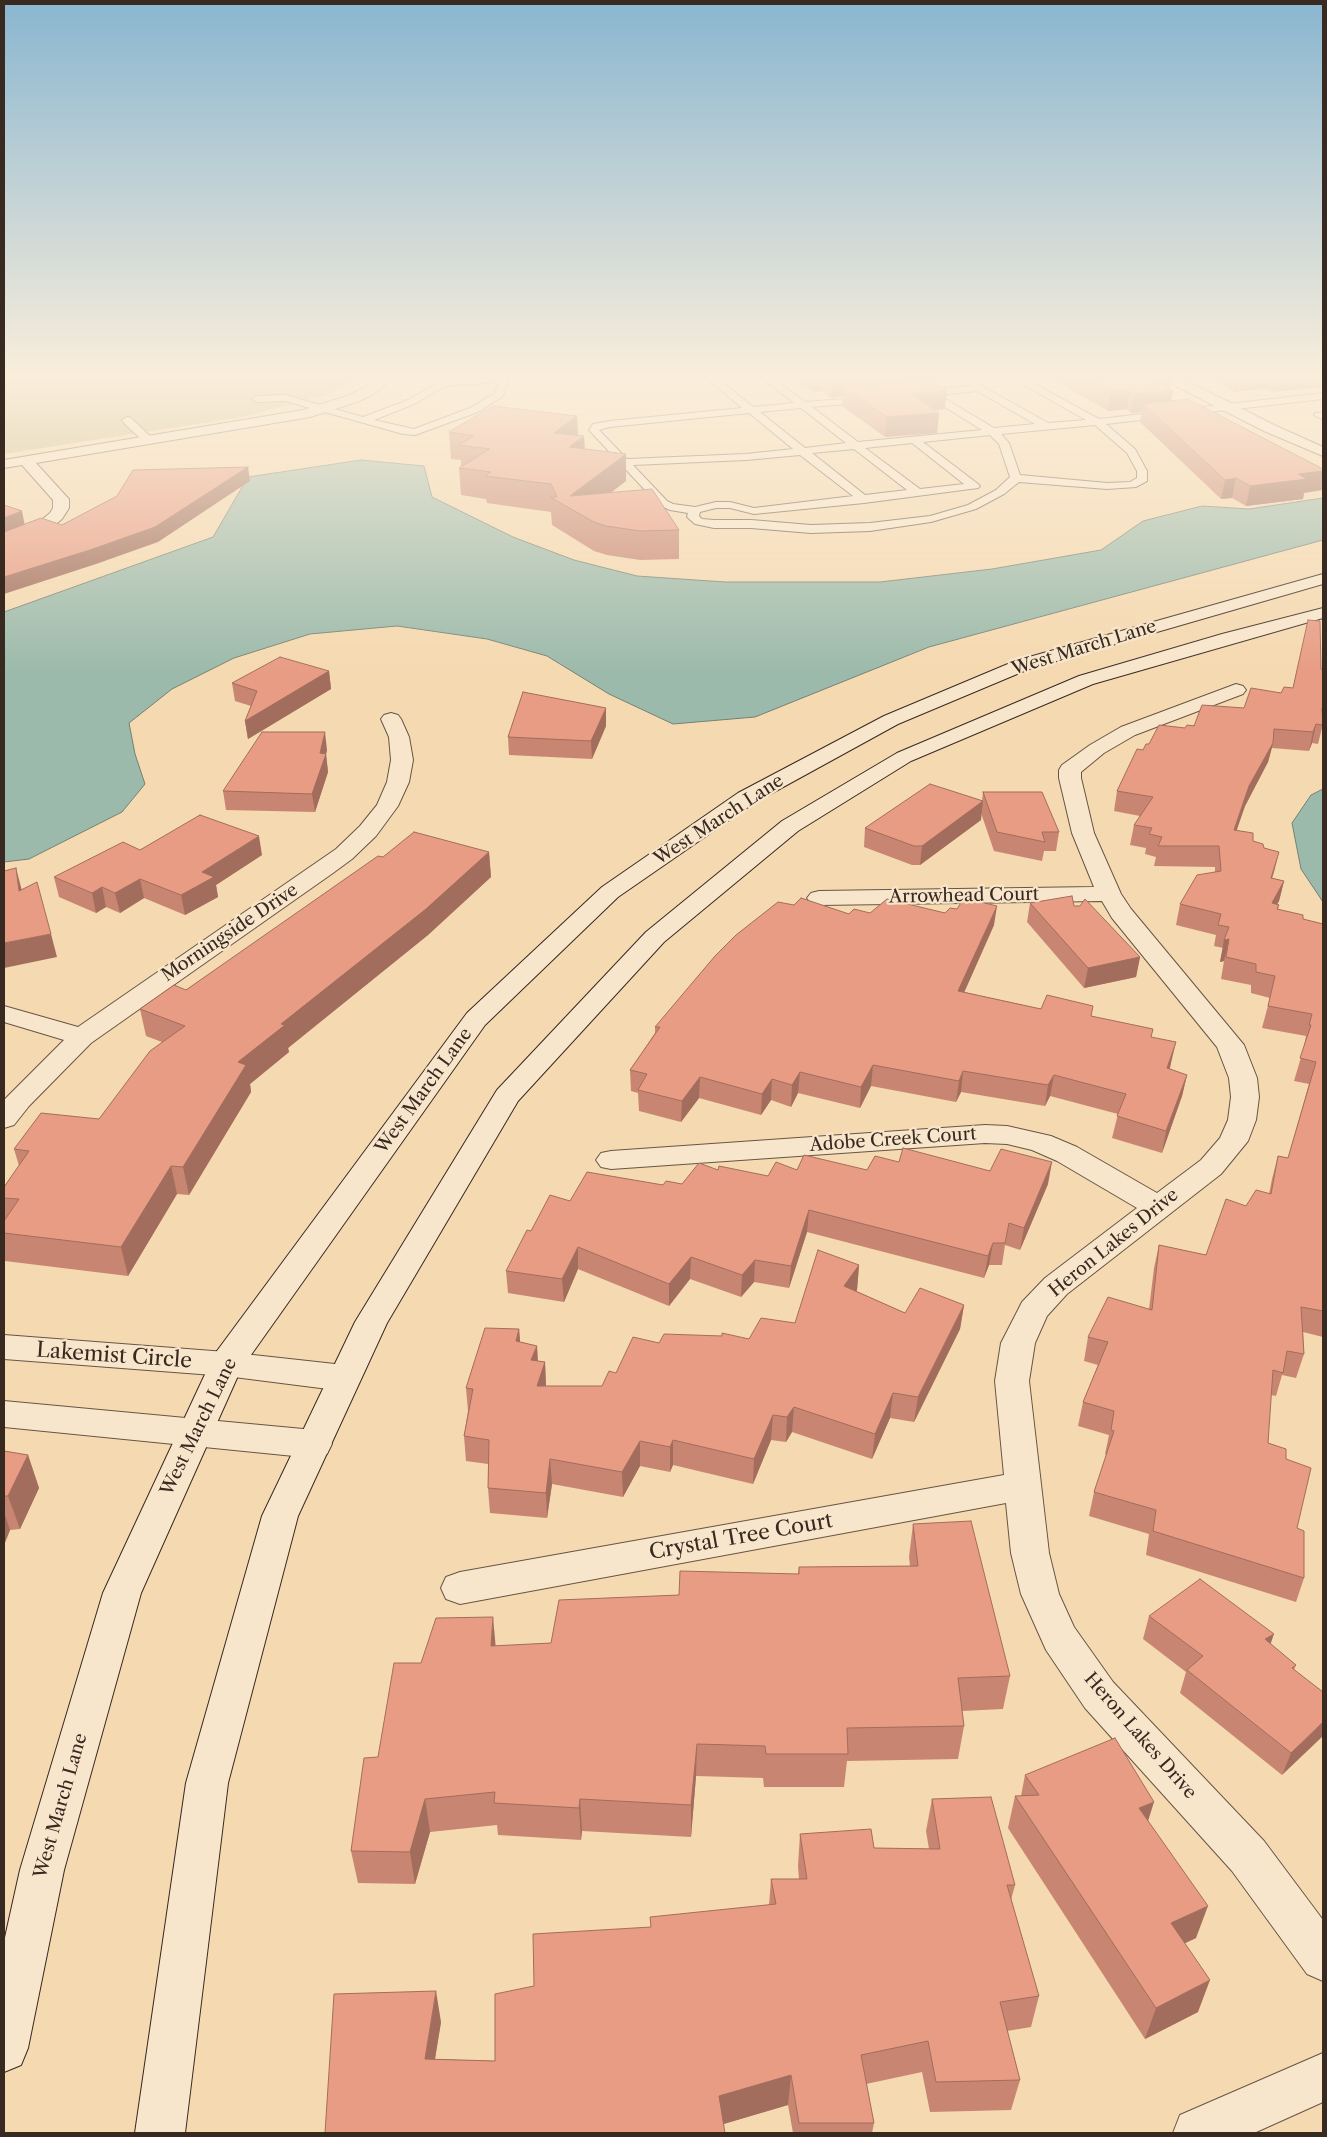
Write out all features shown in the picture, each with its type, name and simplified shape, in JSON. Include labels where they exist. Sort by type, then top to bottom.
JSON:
[{"type":"street","points":[[4,542],[45,525],[56,516],[61,508],[61,499],[38,474]]},
{"type":"street","name":"West March Lane","points":[[4,2048],[42,1870],[122,1593],[226,1364],[476,1020],[610,892],[746,798],[890,720],[1022,666],[1323,579]]},
{"type":"street","name":"West March Lane","points":[[160,2133],[207,1783],[280,1516],[372,1322],[507,1096],[655,937],[790,826],[904,757],[1086,680],[1229,638],[1323,613]]},
{"type":"street","name":"Heron Lakes Drive","points":[[1236,690],[1128,731],[1096,749],[1070,770],[1070,778],[1077,816],[1109,894],[1121,913],[1230,1045],[1243,1078],[1245,1097],[1242,1120],[1233,1141],[1210,1167],[1056,1286],[1034,1310],[1018,1343],[1012,1381],[1022,1486],[1032,1561],[1040,1594],[1060,1638],[1099,1695],[1248,1856],[1323,1958]]},
{"type":"street","name":"Morningside Drive","points":[[4,1119],[19,1100],[82,1037],[325,868],[344,854],[368,831],[387,806],[398,782],[402,760],[399,737],[391,719]]},
{"type":"street","name":"Arrowhead Court","points":[[819,898],[1109,894]]},
{"type":"street","points":[[4,1014],[82,1037]]},
{"type":"street","name":"Adobe Creek Court","points":[[611,1160],[985,1134],[1007,1135],[1041,1143],[1066,1154],[1159,1208]]},
{"type":"street","name":"Lakemist Circle","points":[[4,1347],[226,1364],[344,1378]]},
{"type":"street","points":[[4,1414],[314,1444]]},
{"type":"street","name":"Crystal Tree Court","points":[[460,1588],[1022,1486]]},
{"type":"street","points":[[1198,2133],[1323,2077]]},
{"type":"lane","points":[[635,474],[663,503],[670,507],[695,510],[723,505],[754,512],[974,486],[1005,487]]},
{"type":"lane","points":[[831,474],[864,500]]},
{"type":"lane","points":[[893,474],[918,493]]},
{"type":"lane","points":[[957,474],[974,486]]},
{"type":"lane","points":[[1015,474],[1016,478]]},
{"type":"lane","points":[[695,510],[693,517],[699,522],[714,524],[810,529],[879,526],[931,519],[972,507],[1016,478],[1107,486],[1132,485],[1143,479],[1142,474]]},
{"type":"lane","points":[[738,524],[754,512]]},
{"type":"shaded area","points":[[270,474],[426,474],[432,497],[513,537],[574,560],[637,576],[725,582],[880,582],[992,569],[1101,550],[1143,521],[1202,506],[1249,509],[1323,498],[1323,540],[929,647],[755,717],[673,724],[609,694],[547,656],[487,639],[397,626],[310,634],[234,658],[172,689],[129,723],[135,754],[145,784],[122,812],[29,859],[4,862],[4,612],[213,537],[248,477]]},
{"type":"shaded area","points":[[1323,789],[1323,902],[1301,869],[1292,823],[1311,795]]},
{"type":"building","points":[[131,474],[238,474],[155,527],[4,577],[4,532],[41,518],[62,525],[117,496]]},
{"type":"building","points":[[488,474],[600,474],[570,496],[652,489],[679,530],[640,531],[606,526],[594,522],[550,497],[557,497],[551,484],[485,476]]},
{"type":"building","points":[[1218,474],[1300,474],[1298,474],[1307,479],[1250,486],[1236,478],[1225,480]]},
{"type":"building","points":[[4,505],[22,511],[4,518]]},
{"type":"building","points":[[1308,620],[1320,621],[1321,669],[1323,669],[1323,725],[1316,724],[1313,732],[1274,729],[1273,743],[1249,786],[1234,830],[1253,833],[1253,841],[1263,844],[1264,848],[1279,852],[1271,878],[1284,881],[1272,903],[1279,905],[1277,909],[1303,915],[1303,919],[1323,924],[1323,1311],[1301,1307],[1304,1354],[1287,1351],[1283,1373],[1273,1370],[1268,1443],[1286,1449],[1286,1459],[1311,1468],[1297,1528],[1304,1531],[1304,1578],[1153,1531],[1156,1510],[1094,1492],[1114,1431],[1111,1430],[1114,1411],[1083,1402],[1108,1342],[1088,1337],[1108,1297],[1152,1310],[1159,1245],[1206,1255],[1226,1199],[1246,1206],[1256,1190],[1271,1194],[1278,1156],[1288,1158],[1316,1062],[1300,1058],[1311,1025],[1309,1025],[1312,1014],[1268,1006],[1275,976],[1256,972],[1256,964],[1226,957],[1229,939],[1224,940],[1229,927],[1218,925],[1221,914],[1180,904],[1197,875],[1221,871],[1219,846],[1158,846],[1162,837],[1149,834],[1152,828],[1134,825],[1153,797],[1117,791],[1137,749],[1143,750],[1146,744],[1149,744],[1159,725],[1185,728],[1187,725],[1194,726],[1202,705],[1244,708],[1251,688],[1281,693],[1284,687],[1293,688]]},
{"type":"building","points":[[280,657],[329,671],[245,721],[257,691],[232,683]]},
{"type":"building","points":[[523,692],[606,708],[591,741],[508,737]]},
{"type":"building","points":[[262,732],[325,732],[320,753],[326,754],[312,794],[223,791]]},
{"type":"building","points":[[930,784],[983,801],[922,846],[914,846],[865,828]]},
{"type":"building","points":[[983,792],[1042,792],[1059,832],[1042,832],[1045,842],[997,832]]},
{"type":"building","points":[[200,815],[259,836],[202,872],[214,877],[181,895],[140,879],[115,893],[102,887],[92,893],[54,877],[123,842],[140,850]]},
{"type":"building","points":[[414,832],[489,852],[426,909],[281,1024],[285,1025],[238,1062],[246,1065],[183,1167],[171,1166],[121,1247],[4,1233],[4,1221],[19,1199],[4,1198],[4,1187],[29,1151],[14,1149],[41,1113],[99,1119],[150,1051],[185,1026],[140,1009],[174,985],[186,990],[378,856],[383,857]]},
{"type":"building","points":[[16,868],[19,891],[37,882],[51,934],[4,943],[4,871]]},
{"type":"building","points":[[1072,896],[1074,906],[1080,906],[1085,899],[1140,957],[1088,968],[1030,903]]},
{"type":"building","points":[[801,898],[849,914],[854,909],[870,913],[887,899],[945,913],[950,908],[957,909],[964,898],[997,906],[958,991],[1041,1009],[1047,995],[1093,1006],[1091,1016],[1153,1029],[1151,1037],[1176,1042],[1167,1068],[1187,1075],[1166,1131],[1117,1116],[1126,1094],[1054,1075],[1048,1085],[963,1071],[959,1081],[873,1065],[861,1087],[800,1072],[792,1085],[772,1079],[762,1094],[700,1077],[682,1101],[638,1090],[647,1074],[630,1070],[660,1027],[655,1027],[715,956],[736,935],[778,902],[794,905]]},
{"type":"building","points":[[903,1148],[990,1171],[1001,1149],[1052,1162],[1024,1228],[1009,1223],[1005,1243],[993,1243],[988,1256],[809,1210],[791,1266],[755,1260],[742,1275],[691,1257],[669,1284],[578,1247],[562,1279],[506,1271],[527,1230],[531,1231],[550,1195],[570,1201],[587,1172],[663,1185],[666,1181],[682,1184],[699,1163],[718,1170],[719,1166],[768,1176],[776,1162],[797,1170],[804,1155],[867,1170],[875,1156],[899,1162]]},
{"type":"building","points":[[818,1250],[859,1265],[844,1286],[905,1313],[920,1288],[964,1305],[918,1397],[893,1393],[875,1434],[794,1407],[787,1417],[773,1415],[754,1459],[673,1440],[670,1447],[640,1441],[622,1472],[550,1459],[546,1493],[488,1488],[489,1440],[464,1436],[473,1389],[466,1388],[485,1328],[519,1329],[516,1341],[537,1346],[531,1360],[545,1362],[537,1386],[602,1386],[609,1371],[616,1373],[633,1337],[659,1343],[664,1334],[722,1336],[722,1333],[749,1339],[761,1318],[795,1323]]},
{"type":"building","points":[[4,1451],[28,1455],[8,1496],[4,1496]]},
{"type":"building","points":[[971,1521],[1010,1676],[958,1678],[964,1726],[847,1728],[848,1754],[766,1754],[765,1746],[697,1744],[691,1805],[580,1799],[579,1808],[494,1803],[495,1792],[425,1799],[410,1852],[351,1851],[364,1758],[378,1757],[394,1663],[421,1663],[436,1618],[493,1617],[491,1646],[551,1643],[559,1600],[679,1595],[680,1571],[799,1574],[799,1567],[918,1566],[913,1524]]},
{"type":"building","points":[[1200,1579],[1274,1634],[1265,1639],[1296,1665],[1292,1668],[1323,1692],[1323,1722],[1291,1753],[1187,1670],[1203,1656],[1149,1616]]},
{"type":"building","points":[[1115,1738],[1154,1802],[1139,1808],[1208,1906],[1171,1923],[1210,1980],[1156,2008],[1015,1796],[1039,1795],[1025,1775]]},
{"type":"building","points":[[991,1797],[1015,1885],[1007,1885],[1039,1996],[1000,2002],[1020,2080],[936,2082],[928,2041],[861,2055],[874,2123],[799,2123],[791,2075],[719,2096],[725,2133],[325,2133],[334,1994],[436,1991],[425,2059],[495,2061],[495,1994],[534,1986],[533,1934],[651,1927],[650,1917],[776,1904],[771,1879],[807,1879],[800,1834],[871,1829],[874,1848],[940,1849],[932,1799]]}]
